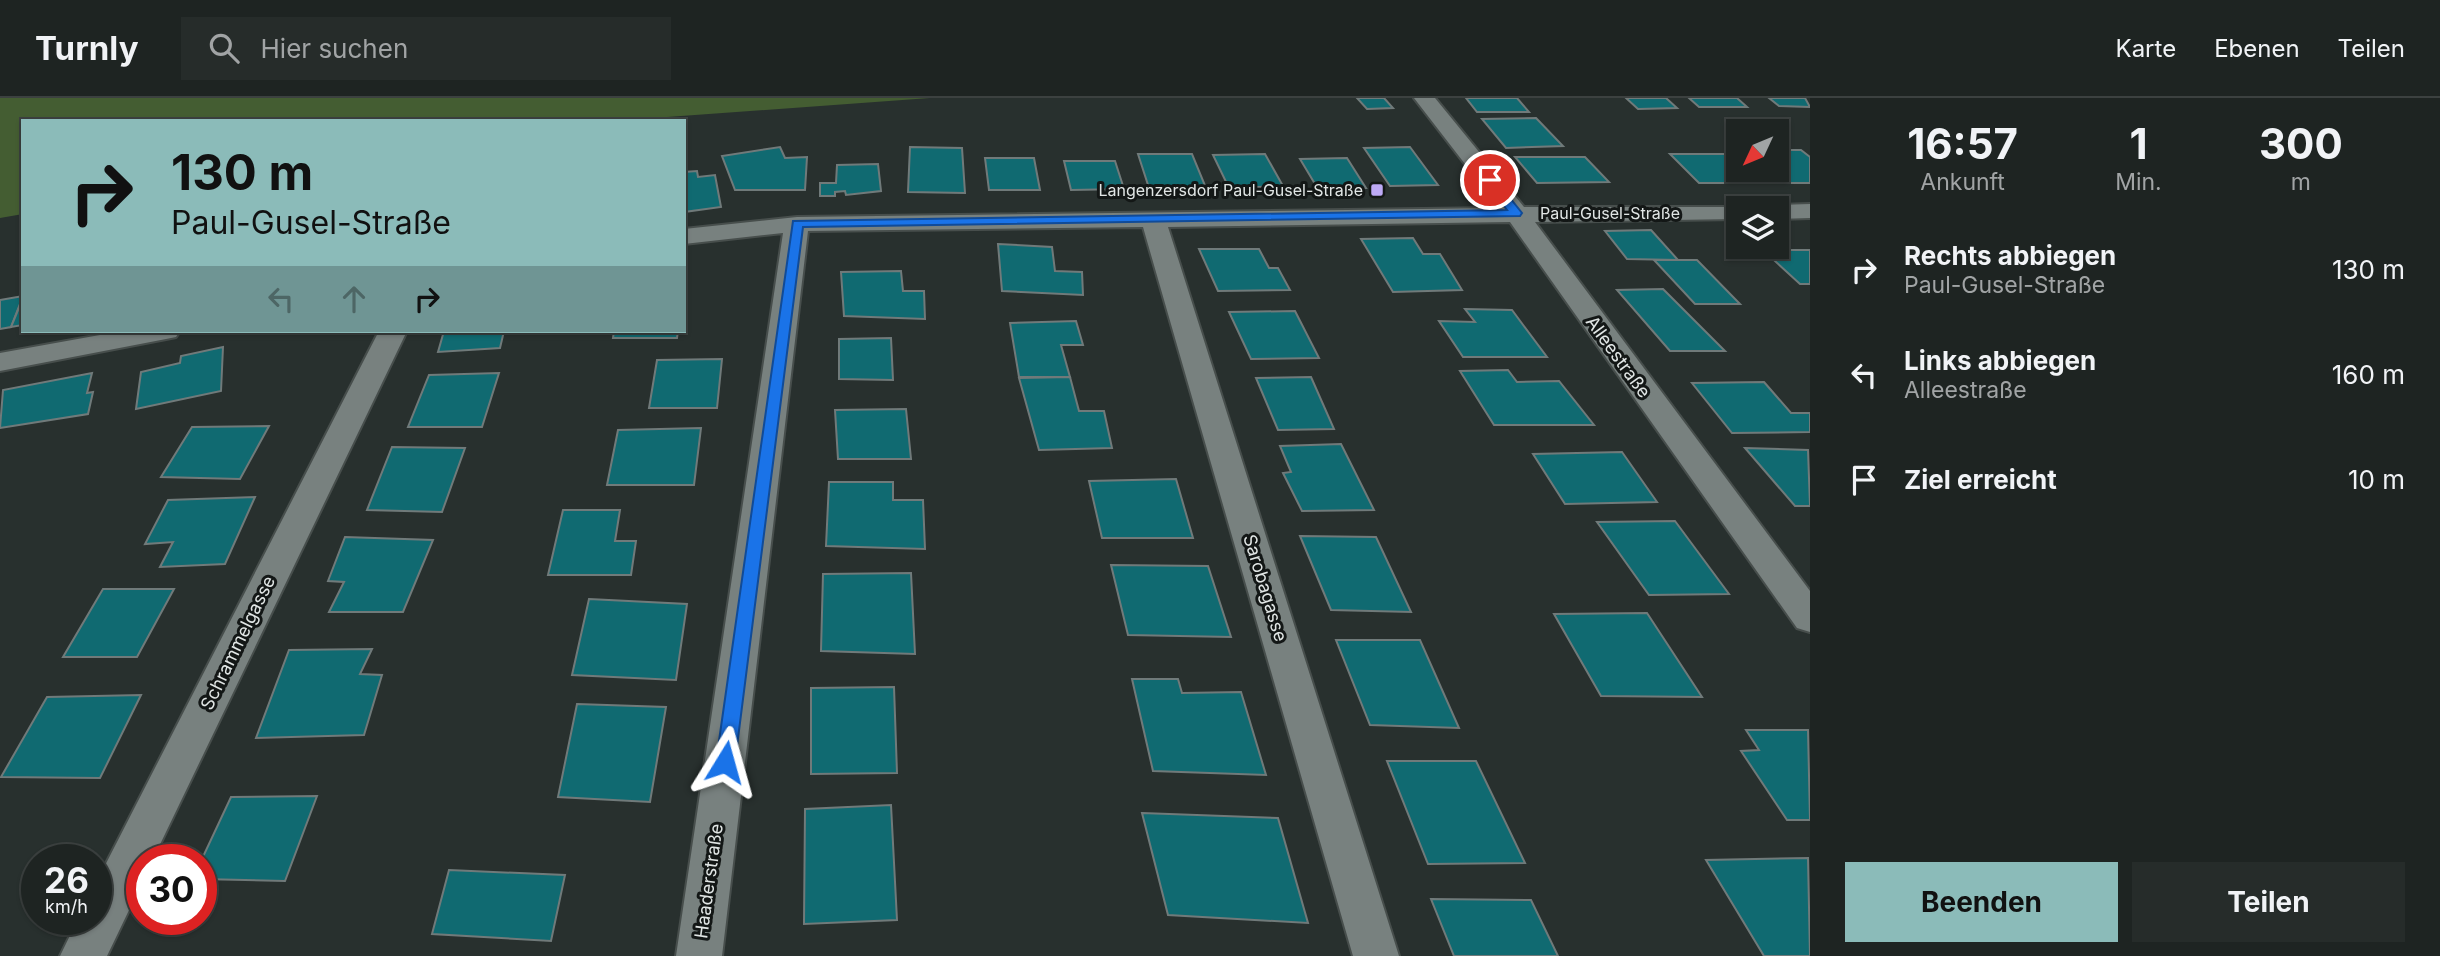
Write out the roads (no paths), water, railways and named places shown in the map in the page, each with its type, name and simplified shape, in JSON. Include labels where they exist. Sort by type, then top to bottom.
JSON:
[{"type":"street","name":"Alleestraße","points":[[1424,98],[1516,213],[1810,618]]},
{"type":"street","points":[[1789,212],[1810,211]]},
{"type":"street","name":"Paul-Gusel-Straße","points":[[686,237],[797,223],[1726,212]]},
{"type":"street","name":"Sarobagasse","points":[[1153,219],[1377,956]]},
{"type":"street","name":"Haaderstraße","points":[[699,956],[797,223]]},
{"type":"street","points":[[0,362],[155,333]]},
{"type":"street","name":"Schrammelgasse","points":[[83,956],[392,333]]},
{"type":"place","name":"Langenzersdorf Paul-Gusel-Straße","points":[[1377,190]]}]
